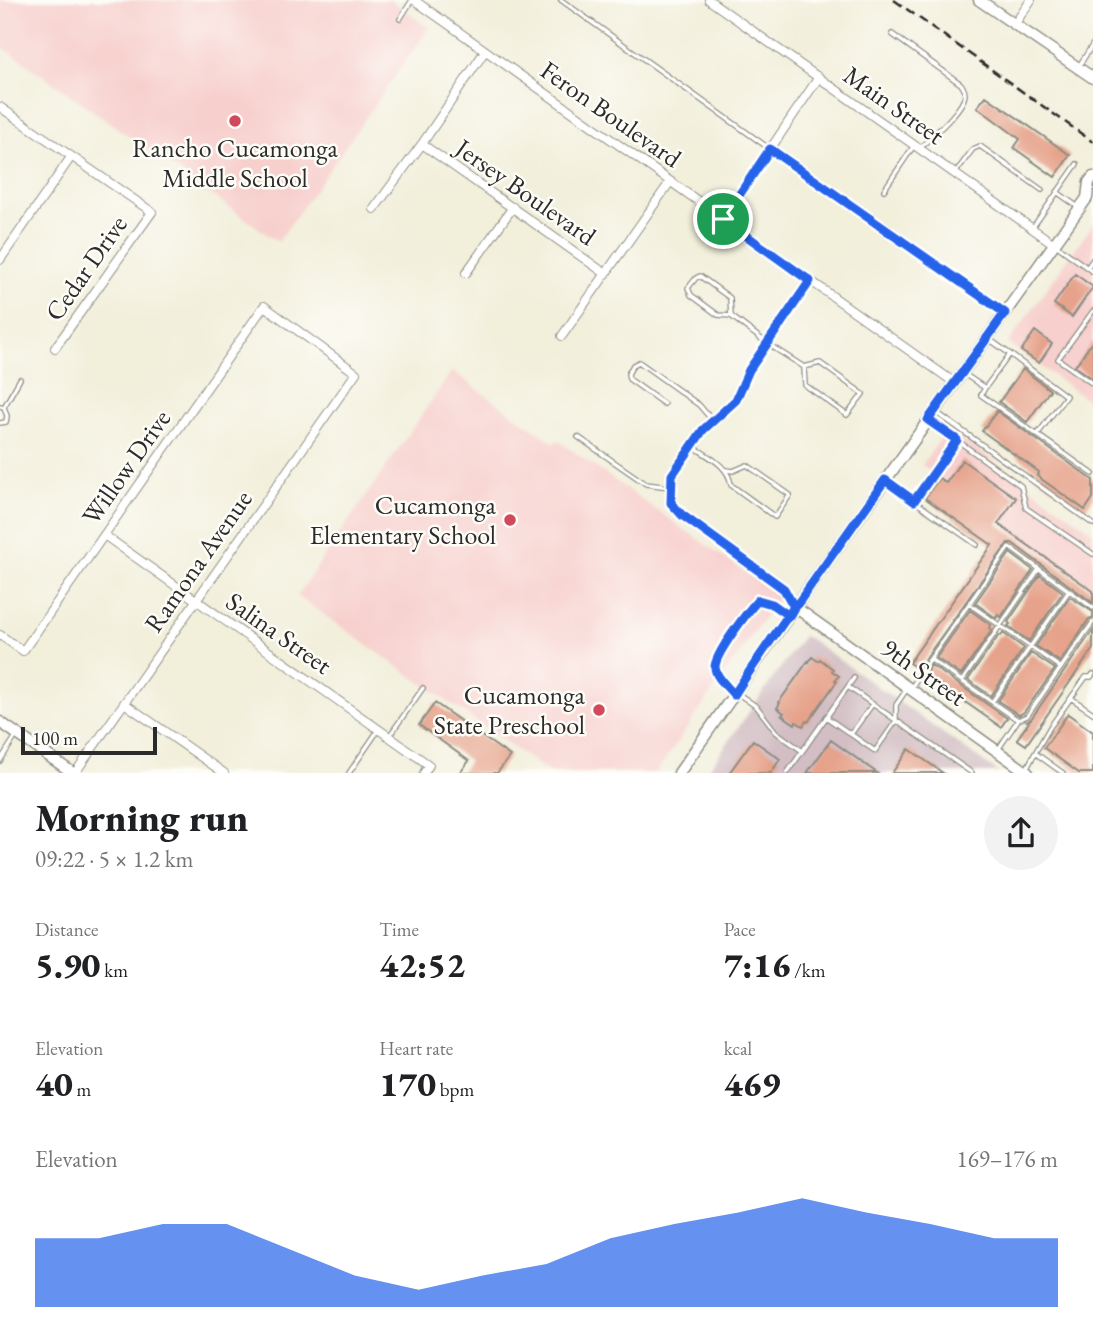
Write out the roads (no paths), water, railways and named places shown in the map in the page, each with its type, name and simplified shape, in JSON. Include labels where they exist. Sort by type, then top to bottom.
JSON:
[{"type":"main road","points":[[979,0],[1093,78]]},
{"type":"main road","points":[[679,773],[931,415],[1079,208],[1090,197],[1089,182],[1093,177]]},
{"type":"main road","name":"9th Street","points":[[792,611],[1026,772]]},
{"type":"main road","points":[[0,722],[74,773]]},
{"type":"street","name":"Feron Boulevard","points":[[413,0],[955,383]]},
{"type":"street","name":"Main Street","points":[[709,0],[1054,244]]},
{"type":"street","points":[[1014,24],[1031,0]]},
{"type":"street","points":[[374,209],[485,51]]},
{"type":"street","points":[[723,219],[818,77]]},
{"type":"street","points":[[0,107],[71,157],[0,260]]},
{"type":"street","name":"Jersey Boulevard","points":[[422,144],[606,274]]},
{"type":"street","name":"Cedar Drive","points":[[55,348],[152,212],[71,157]]},
{"type":"street","points":[[562,336],[670,182]]},
{"type":"street","points":[[466,273],[513,207]]},
{"type":"street","points":[[792,611],[784,589],[682,515],[671,503],[672,475],[712,420],[736,400],[749,370],[810,281]]},
{"type":"street","name":"Ramona Avenue","points":[[74,773],[356,373],[264,306]]},
{"type":"street","name":"Willow Drive","points":[[0,635],[23,652],[264,306]]},
{"type":"street","name":"Salina Street","points":[[104,535],[379,729],[427,769]]},
{"type":"street","points":[[124,703],[224,773]]},
{"type":"lane","points":[[400,19],[413,0]]},
{"type":"lane","points":[[561,0],[1005,313]]},
{"type":"lane","points":[[884,190],[917,147],[947,124],[964,98],[961,84],[892,34]]},
{"type":"lane","points":[[1077,68],[1093,44]]},
{"type":"lane","points":[[955,174],[973,149],[980,146],[1042,190]]},
{"type":"lane","points":[[1031,229],[1077,164]]},
{"type":"lane","points":[[1057,192],[1079,208]]},
{"type":"lane","points":[[1054,244],[1093,272]]},
{"type":"lane","points":[[1087,268],[1093,259]]},
{"type":"lane","points":[[731,316],[730,298],[700,276],[696,278],[688,288],[691,295],[718,316],[731,316],[804,367],[821,363],[863,394],[847,415],[805,385],[804,367]]},
{"type":"lane","points":[[1093,311],[1058,359],[1093,384]]},
{"type":"lane","points":[[987,338],[1066,396],[1037,435]]},
{"type":"lane","points":[[1010,354],[981,396],[1093,474]]},
{"type":"lane","points":[[664,404],[629,379],[628,374],[633,365],[639,362],[699,405],[712,420]]},
{"type":"lane","points":[[963,372],[985,388]]},
{"type":"lane","points":[[0,423],[6,422],[2,407],[20,379]]},
{"type":"lane","points":[[931,415],[957,440],[1021,486],[1026,508],[1093,554]]},
{"type":"lane","points":[[931,415],[1093,524]]},
{"type":"lane","points":[[578,437],[646,484],[672,487]]},
{"type":"lane","points":[[914,501],[957,440]]},
{"type":"lane","points":[[692,446],[727,470],[733,471],[747,465],[790,495],[775,517],[731,485],[727,470]]},
{"type":"lane","points":[[885,480],[977,545]]},
{"type":"lane","points":[[826,717],[875,751],[896,721],[895,705],[1009,547],[1093,608]]},
{"type":"lane","points":[[962,681],[1039,569]]},
{"type":"lane","points":[[992,702],[1069,591]]},
{"type":"lane","points":[[792,611],[758,600],[722,651],[715,669],[735,693],[757,707],[776,732],[802,751]]},
{"type":"lane","points":[[969,604],[1061,668]]},
{"type":"lane","points":[[997,751],[1018,720],[1027,716],[1093,622]]},
{"type":"lane","points":[[930,660],[1018,720]]},
{"type":"lane","points":[[1026,772],[1050,727],[1086,677],[1092,676]]},
{"type":"lane","points":[[787,773],[855,678]]},
{"type":"lane","points":[[848,687],[972,773]]},
{"type":"lane","points":[[388,737],[423,688]]},
{"type":"lane","points":[[1071,698],[1093,713]]},
{"type":"lane","points":[[851,734],[872,704]]},
{"type":"lane","points":[[349,773],[379,729]]},
{"type":"lane","points":[[0,761],[17,734]]},
{"type":"lane","points":[[1035,753],[1063,773]]},
{"type":"railway","points":[[894,0],[1093,142]]},
{"type":"place","name":"Rancho Cucamonga Middle School","points":[[235,121]]},
{"type":"place","name":"Cucamonga Elementary School","points":[[510,520]]},
{"type":"place","name":"Cucamonga State Preschool","points":[[599,710]]}]
